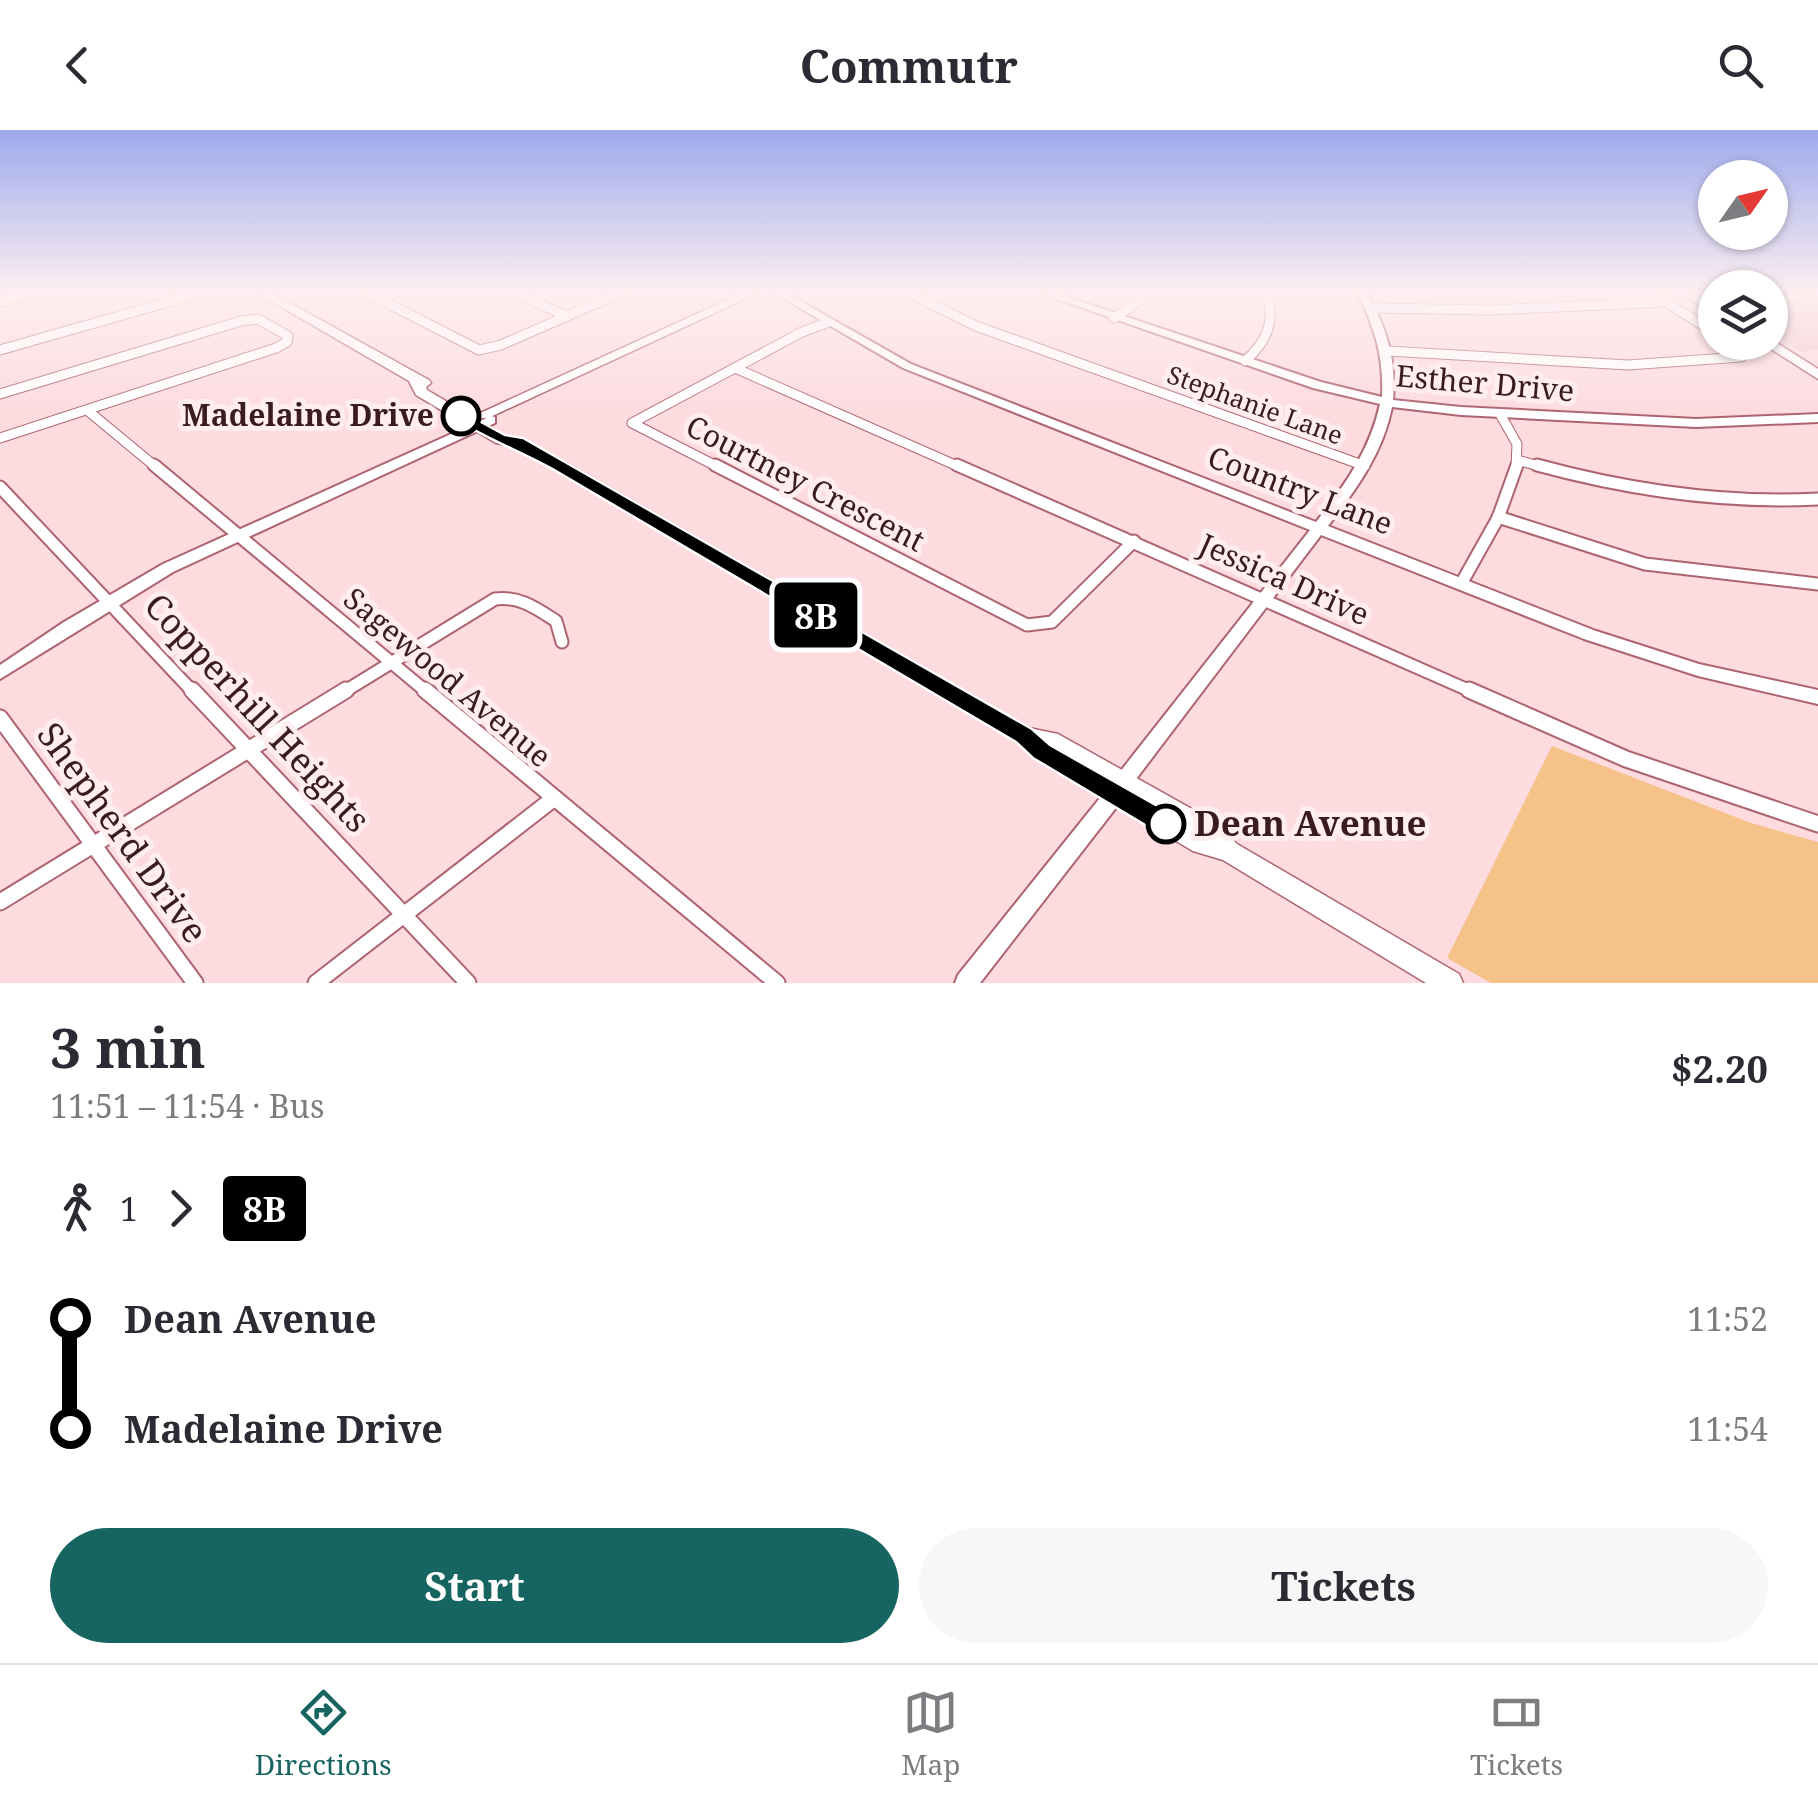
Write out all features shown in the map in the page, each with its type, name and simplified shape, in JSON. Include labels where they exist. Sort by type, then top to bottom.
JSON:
[{"type":"main road","points":[[332,333],[416,381],[421,392],[480,421],[501,440],[517,442],[1024,735],[1041,751],[1119,788],[1201,844],[1229,851],[1450,983]]},
{"type":"main road","points":[[480,421],[667,333]]},
{"type":"main road","points":[[1788,356],[1818,375]]},
{"type":"street","points":[[0,350],[60,333]]},
{"type":"street","points":[[0,394],[202,333]]},
{"type":"street","points":[[0,438],[276,348],[288,342],[288,336],[282,333]]},
{"type":"street","points":[[446,333],[479,350],[528,333]]},
{"type":"street","name":"Courtney Crescent","points":[[807,333],[632,424],[1018,622],[1035,627],[1052,622],[1134,541]]},
{"type":"street","name":"Country Lane","points":[[848,333],[906,366],[1663,660],[1818,697]]},
{"type":"street","name":"Stephanie Lane","points":[[994,333],[1364,466]]},
{"type":"street","name":"Esther Drive","points":[[1159,333],[1335,390],[1390,403],[1500,414],[1709,424],[1818,418]]},
{"type":"street","points":[[1245,361],[1262,345],[1268,333]]},
{"type":"street","points":[[966,983],[1364,466],[1377,445],[1390,403],[1388,351],[1381,333]]},
{"type":"street","points":[[1388,351],[1636,365],[1702,360]]},
{"type":"street","name":"Jessica Drive","points":[[735,368],[1650,769],[1818,824]]},
{"type":"street","name":"Sagewood Avenue","points":[[87,410],[778,983]]},
{"type":"street","points":[[1461,584],[1498,517],[1517,460],[1516,442],[1500,414]]},
{"type":"street","points":[[0,674],[110,601],[236,535],[480,421]]},
{"type":"street","points":[[1517,460],[1620,486],[1750,501],[1818,499]]},
{"type":"street","name":"Copperhill Heights","points":[[0,486],[468,983]]},
{"type":"street","points":[[1498,517],[1635,562],[1818,584]]},
{"type":"street","points":[[0,902],[494,599],[513,595],[556,621],[562,642]]},
{"type":"street","name":"Shepherd Drive","points":[[0,718],[195,983]]},
{"type":"street","points":[[316,983],[554,799]]},
{"type":"shaded area","points":[[1788,333],[1818,333],[1818,350],[1800,352],[1788,345]]},
{"type":"shaded area","points":[[1552,746],[1751,823],[1818,842],[1818,983],[1491,983],[1447,958]]},
{"type":"bus line","name":"8B","points":[[461,416],[501,440],[517,442],[1024,735],[1041,751],[1166,824]]},
{"type":"place","name":"Madelaine Drive","points":[[461,416]]},
{"type":"place","name":"Dean Avenue","points":[[1166,824]]}]
